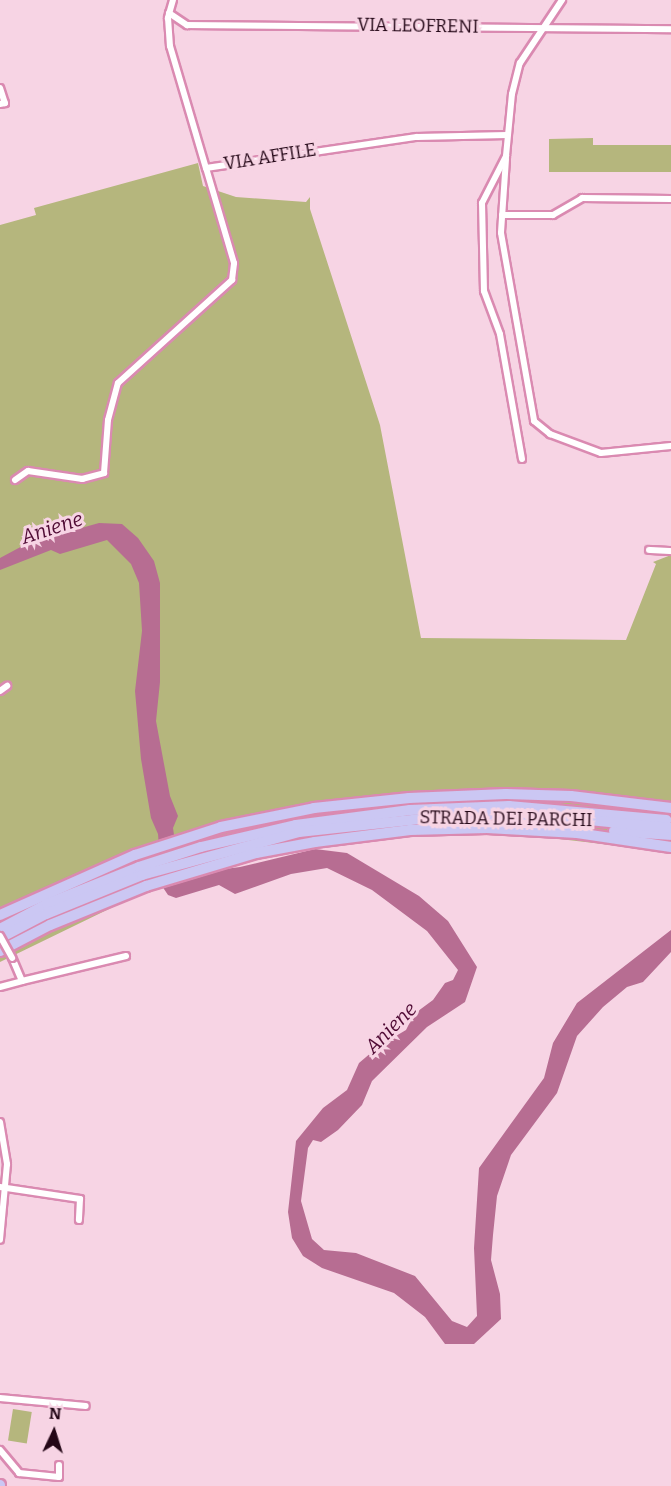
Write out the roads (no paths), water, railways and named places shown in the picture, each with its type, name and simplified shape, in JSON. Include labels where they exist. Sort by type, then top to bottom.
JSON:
[{"type":"highway","points":[[0,913],[135,855],[221,827],[334,805],[421,797],[506,794],[590,798],[671,808]]},
{"type":"highway","name":"STRADA DEI PARCHI","points":[[0,929],[47,904],[201,847],[342,822],[509,806],[671,821]]},
{"type":"highway","name":"STRADA DEI PARCHI","points":[[342,822],[459,815],[538,815],[671,828]]},
{"type":"highway","points":[[1,951],[50,926],[146,886],[256,853],[345,837],[446,828],[529,829],[671,836]]},
{"type":"highway","points":[[529,829],[671,847]]},
{"type":"highway","name":"STRADA DEI PARCHI","points":[[0,937],[141,871]]},
{"type":"street","name":"VIA AFFILE","points":[[172,0],[169,13],[170,46],[206,168],[417,137],[507,135]]},
{"type":"street","points":[[562,0],[520,63],[507,135],[501,233],[534,421],[550,434],[601,453],[671,446]]},
{"type":"street","name":"VIA LEOFRENI","points":[[169,13],[188,25],[671,29]]},
{"type":"street","points":[[0,88],[5,103],[0,104]]},
{"type":"street","points":[[506,156],[482,203],[484,291],[500,334],[522,459]]},
{"type":"street","points":[[15,480],[28,471],[82,479],[104,473],[108,420],[118,383],[232,280],[234,263],[206,168]]},
{"type":"street","points":[[502,215],[553,215],[582,198],[671,199]]},
{"type":"street","points":[[649,550],[671,551]]},
{"type":"street","points":[[0,691],[8,686]]},
{"type":"street","points":[[0,937],[22,981]]},
{"type":"street","points":[[0,987],[126,956]]},
{"type":"street","points":[[0,1122],[3,1187],[0,1240]]},
{"type":"street","points":[[3,1187],[80,1199],[79,1220]]},
{"type":"street","points":[[0,1398],[86,1406]]},
{"type":"street","points":[[0,1450],[19,1473],[59,1477]]},
{"type":"street","points":[[58,1485],[59,1465]]},
{"type":"water label","name":"Aniene","points":[[52,528]]},
{"type":"water label","name":"Aniene","points":[[391,1028]]}]
